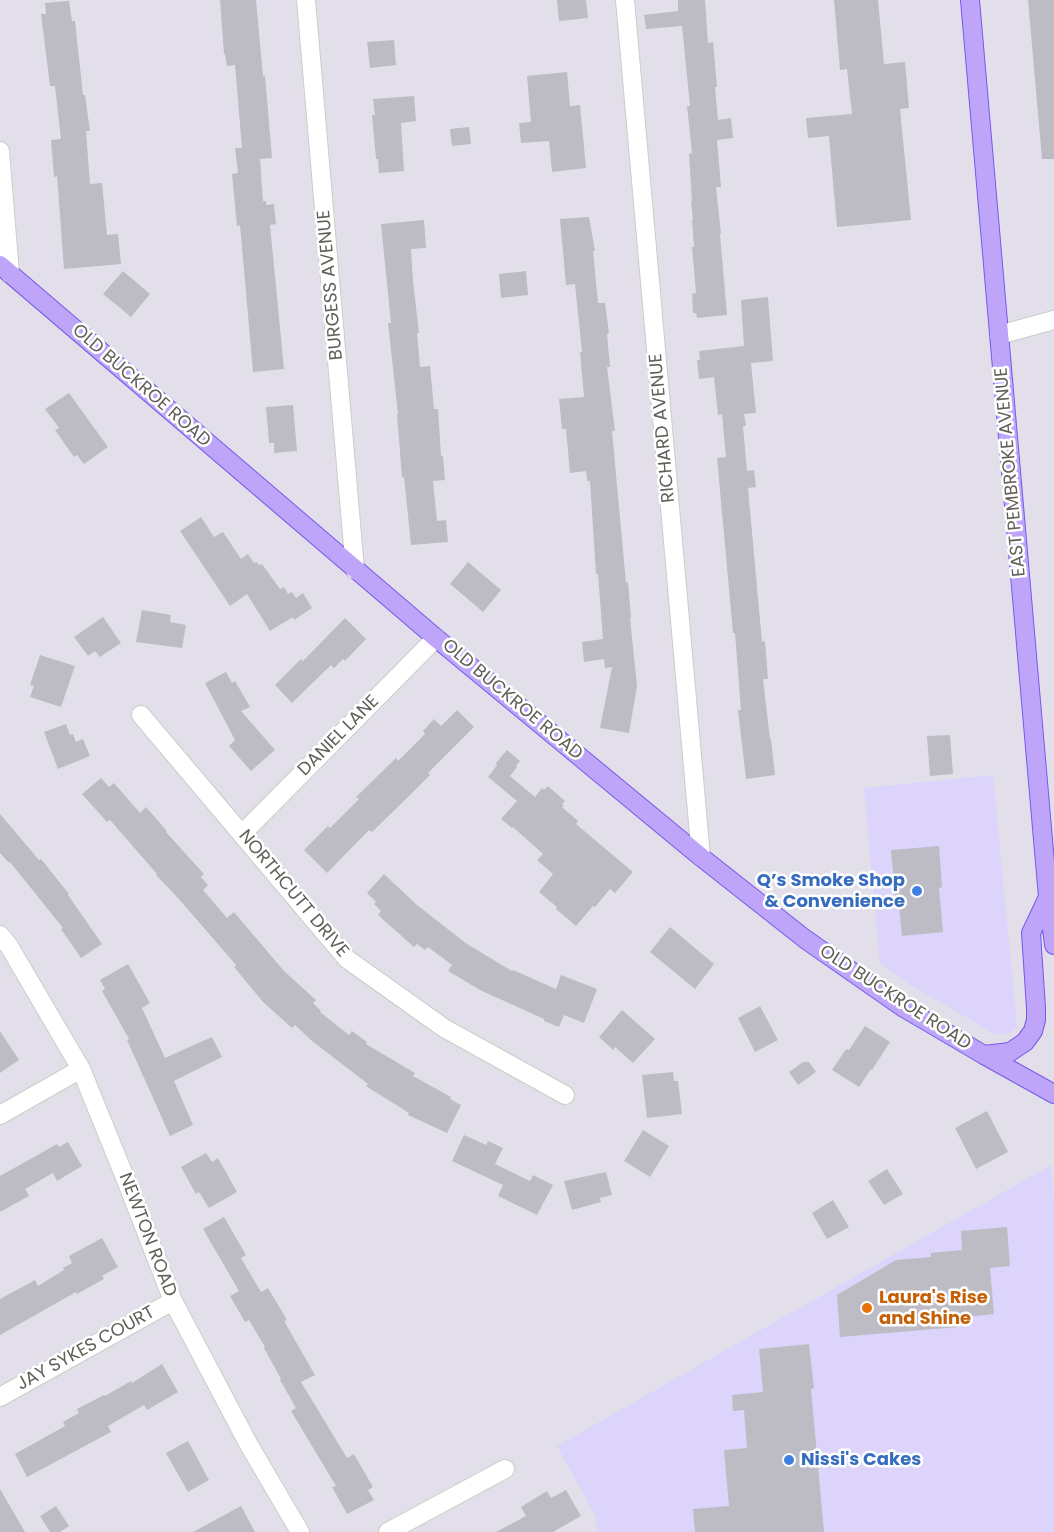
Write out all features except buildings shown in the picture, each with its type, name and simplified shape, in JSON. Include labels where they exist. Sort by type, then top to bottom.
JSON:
[{"type":"main road","name":"EAST PEMBROKE AVENUE","points":[[970,0],[1054,945]]},
{"type":"main road","name":"OLD BUCKROE ROAD","points":[[5,270],[436,638],[701,857],[805,939],[904,1008],[1054,1094]]},
{"type":"main road","points":[[984,1055],[1010,1052],[1026,1042],[1033,1031],[1036,1008],[1031,933],[1048,897]]},
{"type":"street","name":"BURGESS AVENUE","points":[[306,0],[356,570]]},
{"type":"street","name":"RICHARD AVENUE","points":[[625,0],[701,857]]},
{"type":"street","points":[[0,151],[5,270]]},
{"type":"street","points":[[999,335],[1054,320]]},
{"type":"street","name":"DANIEL LANE","points":[[242,834],[436,638]]},
{"type":"street","name":"NORTHCUTT DRIVE","points":[[141,715],[347,959],[444,1028],[566,1095]]},
{"type":"street","name":"NEWTON ROAD","points":[[0,935],[9,946],[81,1069],[173,1301],[249,1445],[300,1532]]},
{"type":"street","points":[[0,1115],[81,1069]]},
{"type":"street","name":"JAY SYKES COURT","points":[[0,1397],[173,1301]]},
{"type":"street","points":[[388,1532],[505,1469]]},
{"type":"shaded area","points":[[993,775],[1017,1027],[1010,1033],[995,1034],[907,983],[880,963],[864,788]]},
{"type":"shaded area","points":[[1051,1165],[1054,1199],[1054,1532],[597,1532],[596,1517],[557,1446]]},
{"type":"place","name":"Q’s Smoke Shop & Convenience","points":[[917,891]]},
{"type":"place","name":"Laura's Rise and Shine","points":[[867,1308]]},
{"type":"place","name":"Nissi's Cakes","points":[[789,1460]]}]
